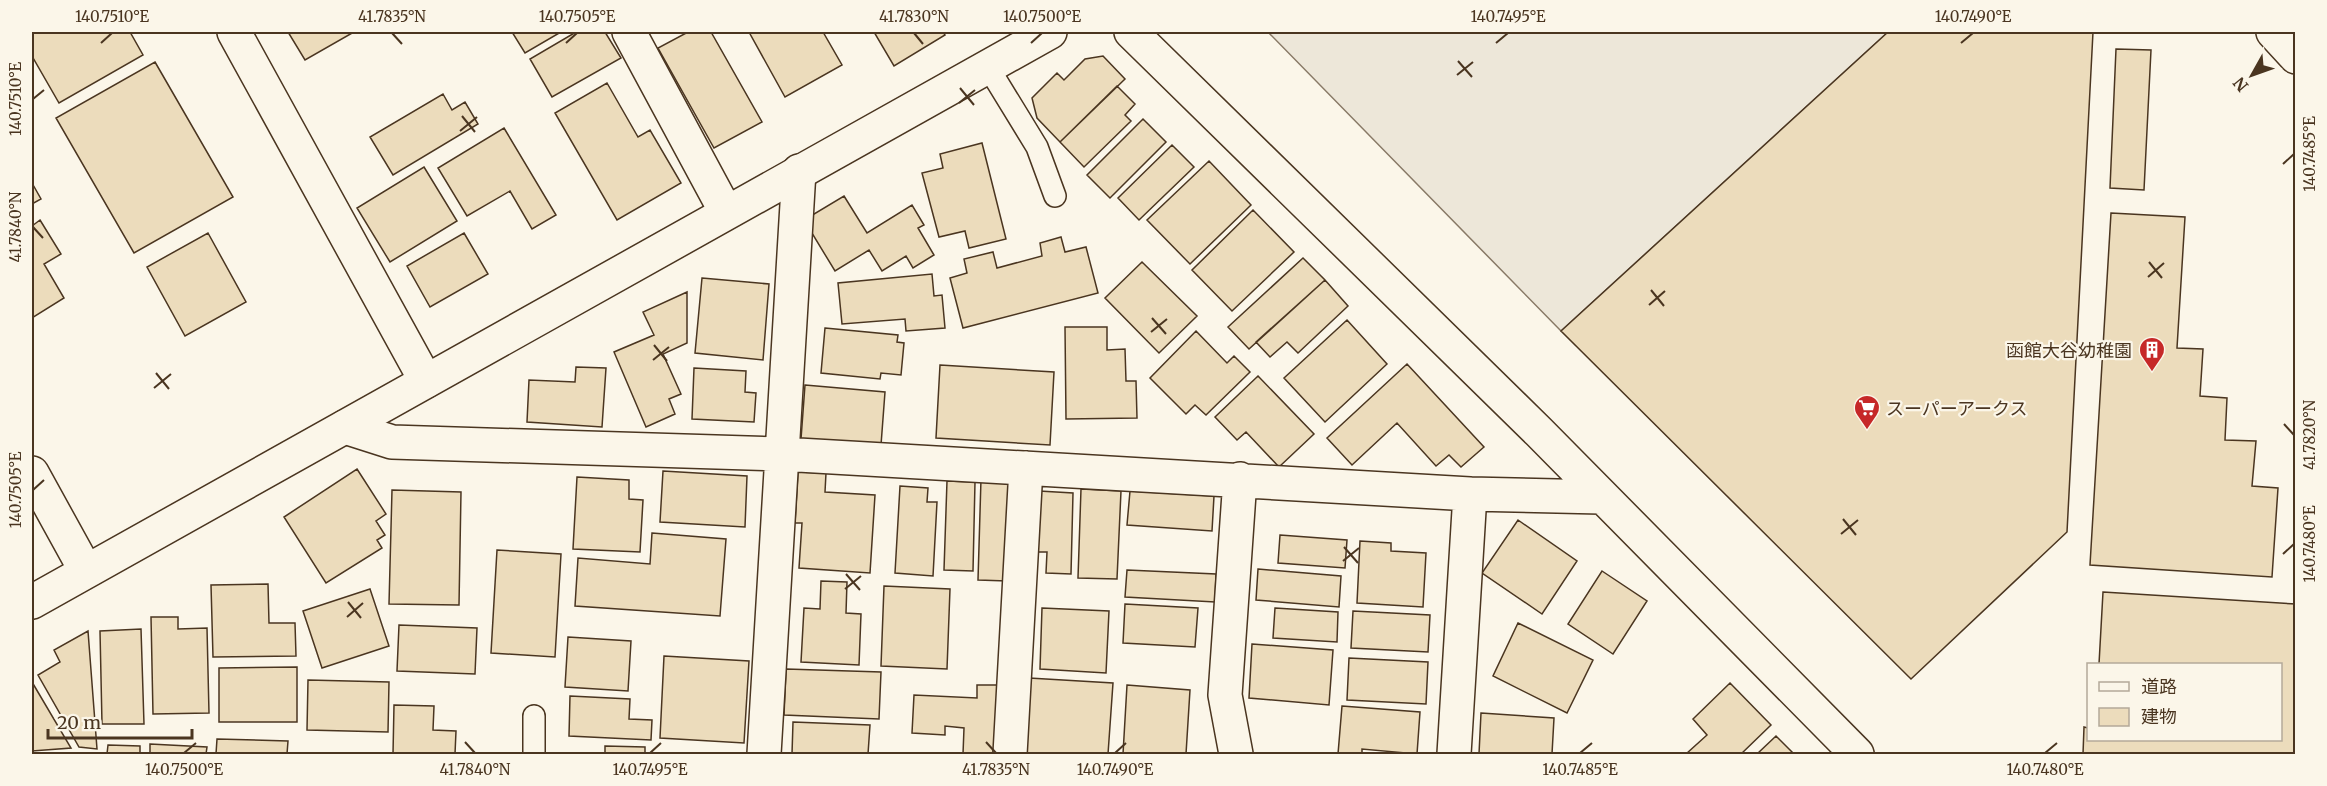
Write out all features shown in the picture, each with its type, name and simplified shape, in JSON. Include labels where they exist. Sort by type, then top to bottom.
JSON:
[{"type":"street","points":[[234,32],[426,381]]},
{"type":"street","points":[[629,32],[726,212]]},
{"type":"street","points":[[32,602],[1050,32]]},
{"type":"street","points":[[1131,32],[1530,424],[1857,754]]},
{"type":"street","points":[[2273,32],[2295,57]]},
{"type":"street","points":[[764,754],[800,171]]},
{"type":"street","points":[[345,427],[392,442],[781,453],[1470,494],[1601,497]]},
{"type":"street","points":[[1010,754],[1026,468]]},
{"type":"street","points":[[32,473],[86,571]]},
{"type":"street","points":[[1236,754],[1225,695],[1240,479]]},
{"type":"street","points":[[1454,754],[1470,494]]},
{"type":"lane","points":[[988,67],[1037,147],[1055,196]]},
{"type":"lane","points":[[534,716],[534,754]]},
{"type":"shaded area","points":[[1268,32],[1888,32],[1561,331]]},
{"type":"building","points":[[32,32],[130,32],[143,55],[59,103],[32,56]]},
{"type":"building","points":[[288,32],[354,32],[305,60]]},
{"type":"building","points":[[512,32],[561,32],[525,53]]},
{"type":"building","points":[[576,32],[605,32],[621,58],[552,97],[530,59]]},
{"type":"building","points":[[688,32],[711,32],[762,122],[714,148],[658,48]]},
{"type":"building","points":[[749,32],[823,32],[842,65],[785,97]]},
{"type":"building","points":[[874,32],[943,32],[945,35],[894,66]]},
{"type":"building","name":"スーパーアークス","points":[[1888,32],[2093,32],[2067,532],[1911,679],[1561,331]]},
{"type":"building","points":[[2116,49],[2151,50],[2144,190],[2110,188]]},
{"type":"building","points":[[1103,56],[1125,79],[1060,142],[1037,118],[1032,98],[1057,73],[1064,80],[1085,59]]},
{"type":"building","points":[[155,62],[233,197],[134,253],[56,118]]},
{"type":"building","points":[[607,83],[638,137],[650,130],[681,183],[617,220],[555,113]]},
{"type":"building","points":[[1117,86],[1135,104],[1125,115],[1131,121],[1084,167],[1060,142]]},
{"type":"building","points":[[443,94],[452,110],[465,102],[478,124],[393,175],[370,137]]},
{"type":"building","points":[[1143,119],[1166,142],[1110,198],[1087,175]]},
{"type":"building","points":[[504,128],[556,215],[532,229],[510,191],[467,216],[438,168]]},
{"type":"building","points":[[982,143],[1006,239],[969,248],[965,231],[939,237],[922,173],[943,168],[940,154]]},
{"type":"building","points":[[1172,145],[1194,167],[1139,220],[1118,198]]},
{"type":"building","points":[[1209,161],[1251,205],[1190,264],[1147,220]]},
{"type":"building","points":[[424,167],[457,221],[390,262],[357,208]]},
{"type":"building","points":[[32,183],[41,199],[32,204]]},
{"type":"building","points":[[844,196],[867,233],[912,205],[924,225],[918,228],[934,255],[913,268],[906,256],[882,271],[869,250],[835,271],[804,220]]},
{"type":"building","points":[[1253,210],[1294,252],[1232,311],[1192,270]]},
{"type":"building","name":"函館大谷幼稚園","points":[[2111,213],[2185,217],[2177,348],[2203,349],[2200,396],[2227,398],[2225,440],[2256,441],[2252,486],[2278,488],[2272,577],[2090,565]]},
{"type":"building","points":[[40,220],[61,254],[44,264],[64,298],[32,318],[32,226]]},
{"type":"building","points":[[208,233],[246,302],[185,336],[147,267]]},
{"type":"building","points":[[464,233],[488,274],[430,307],[407,266]]},
{"type":"building","points":[[1061,237],[1065,252],[1086,247],[1098,293],[963,328],[950,278],[967,273],[964,259],[993,252],[997,268],[1042,256],[1040,243]]},
{"type":"building","points":[[1303,258],[1325,280],[1249,349],[1228,327]]},
{"type":"building","points":[[1142,262],[1197,316],[1159,353],[1105,298]]},
{"type":"building","points":[[932,274],[934,296],[942,295],[945,328],[906,331],[905,319],[842,324],[838,283]]},
{"type":"building","points":[[702,278],[769,284],[763,360],[695,353]]},
{"type":"building","points":[[1325,280],[1348,306],[1298,353],[1287,342],[1270,357],[1256,342]]},
{"type":"building","points":[[687,292],[687,343],[663,354],[681,394],[669,399],[675,414],[646,427],[614,352],[654,335],[643,312]]},
{"type":"building","points":[[1347,320],[1387,364],[1325,422],[1284,378]]},
{"type":"building","points":[[1065,327],[1107,327],[1107,350],[1125,349],[1126,381],[1136,381],[1137,418],[1066,419]]},
{"type":"building","points":[[825,328],[898,335],[897,342],[904,343],[901,375],[881,373],[880,379],[821,373]]},
{"type":"building","points":[[1196,331],[1227,363],[1234,356],[1250,372],[1206,415],[1195,405],[1186,414],[1150,378]]},
{"type":"building","points":[[1407,364],[1484,447],[1461,467],[1449,455],[1436,466],[1397,423],[1352,465],[1327,438]]},
{"type":"building","points":[[940,365],[1054,372],[1050,445],[936,438]]},
{"type":"building","points":[[576,367],[606,368],[602,427],[527,422],[529,380],[575,382]]},
{"type":"building","points":[[694,368],[746,371],[745,392],[756,393],[754,422],[692,419]]},
{"type":"building","points":[[1258,376],[1314,434],[1279,467],[1246,432],[1237,440],[1215,417]]},
{"type":"building","points":[[805,385],[885,392],[881,445],[801,439]]},
{"type":"building","points":[[357,469],[386,514],[376,521],[385,535],[377,540],[382,548],[326,583],[284,517]]},
{"type":"building","points":[[663,471],[747,476],[745,527],[660,522]]},
{"type":"building","points":[[798,472],[826,473],[825,492],[875,495],[870,573],[799,568],[802,523],[795,523]]},
{"type":"building","points":[[577,477],[629,480],[629,499],[643,500],[640,552],[573,549]]},
{"type":"building","points":[[981,479],[1010,481],[1007,581],[978,580]]},
{"type":"building","points":[[947,481],[975,482],[973,571],[944,570]]},
{"type":"building","points":[[900,486],[928,488],[927,502],[937,502],[933,576],[895,573]]},
{"type":"building","points":[[1081,489],[1121,491],[1117,579],[1078,578]]},
{"type":"building","points":[[392,490],[461,492],[459,605],[389,604]]},
{"type":"building","points":[[1039,491],[1073,493],[1071,574],[1046,573],[1047,552],[1036,552]]},
{"type":"building","points":[[1130,491],[1214,496],[1212,531],[1127,525]]},
{"type":"building","points":[[1518,520],[1577,561],[1542,614],[1482,573]]},
{"type":"building","points":[[652,533],[726,539],[720,616],[575,606],[578,558],[650,564]]},
{"type":"building","points":[[1280,535],[1347,540],[1345,568],[1278,563]]},
{"type":"building","points":[[1360,541],[1391,543],[1391,551],[1426,553],[1423,607],[1357,603]]},
{"type":"building","points":[[497,550],[561,554],[555,657],[491,653]]},
{"type":"building","points":[[1258,569],[1341,576],[1339,607],[1256,600]]},
{"type":"building","points":[[1127,570],[1216,574],[1215,602],[1125,597]]},
{"type":"building","points":[[1602,571],[1647,601],[1613,654],[1568,624]]},
{"type":"building","points":[[821,581],[847,582],[846,613],[861,614],[859,665],[801,662],[804,608],[820,609]]},
{"type":"building","points":[[268,584],[269,623],[295,623],[296,656],[213,657],[211,585]]},
{"type":"building","points":[[884,586],[950,589],[947,669],[881,666]]},
{"type":"building","points":[[370,589],[389,646],[322,668],[303,611]]},
{"type":"building","points":[[2103,592],[2296,604],[2296,754],[2083,754],[2084,727],[2087,728],[2087,741],[2282,741],[2282,663],[2099,663]]},
{"type":"building","points":[[1125,604],[1198,608],[1195,647],[1123,643]]},
{"type":"building","points":[[1042,608],[1109,611],[1106,673],[1040,669]]},
{"type":"building","points":[[1275,608],[1338,612],[1337,642],[1273,638]]},
{"type":"building","points":[[1353,611],[1430,615],[1428,652],[1351,648]]},
{"type":"building","points":[[151,617],[178,617],[178,629],[207,628],[209,713],[153,714]]},
{"type":"building","points":[[1518,623],[1593,660],[1567,713],[1493,676]]},
{"type":"building","points":[[399,625],[477,628],[475,674],[397,671]]},
{"type":"building","points":[[141,629],[144,724],[102,724],[100,631]]},
{"type":"building","points":[[88,631],[97,749],[79,747],[38,675],[60,662],[54,650]]},
{"type":"building","points":[[568,637],[631,641],[628,691],[565,687]]},
{"type":"building","points":[[1252,644],[1333,650],[1329,705],[1249,698]]},
{"type":"building","points":[[664,656],[749,661],[744,743],[660,738]]},
{"type":"building","points":[[1349,658],[1428,662],[1426,704],[1347,700]]},
{"type":"building","points":[[297,667],[297,722],[219,722],[219,668]]},
{"type":"building","points":[[786,669],[881,672],[879,719],[784,715]]},
{"type":"building","points":[[1029,678],[1113,683],[1108,754],[1024,754]]},
{"type":"building","points":[[308,680],[389,682],[388,732],[307,730]]},
{"type":"building","points":[[32,682],[71,748],[32,751]]},
{"type":"building","points":[[1730,683],[1771,725],[1741,754],[1686,754],[1707,735],[1693,719]]},
{"type":"building","points":[[977,685],[1000,685],[996,754],[963,754],[964,728],[945,726],[945,735],[912,733],[914,695],[977,698]]},
{"type":"building","points":[[1127,685],[1190,690],[1186,754],[1123,754]]},
{"type":"building","points":[[570,696],[630,699],[629,719],[652,720],[651,740],[569,736]]},
{"type":"building","points":[[394,705],[434,706],[433,730],[456,731],[455,754],[393,754]]},
{"type":"building","points":[[1342,706],[1420,712],[1417,754],[1362,749],[1362,754],[1338,754]]},
{"type":"building","points":[[1481,713],[1554,718],[1552,754],[1479,754]]},
{"type":"building","points":[[793,722],[870,725],[868,754],[792,754]]},
{"type":"building","points":[[1776,736],[1794,754],[1757,754]]},
{"type":"building","points":[[217,739],[288,741],[287,754],[216,754]]},
{"type":"building","points":[[150,744],[207,747],[206,754],[150,754]]},
{"type":"building","points":[[108,745],[140,746],[140,754],[107,754]]},
{"type":"building","points":[[605,746],[645,747],[645,754],[605,754]]},
{"type":"place","name":"函館大谷幼稚園","points":[[2152,373]]},
{"type":"place","name":"スーパーアークス","points":[[1867,431]]}]
